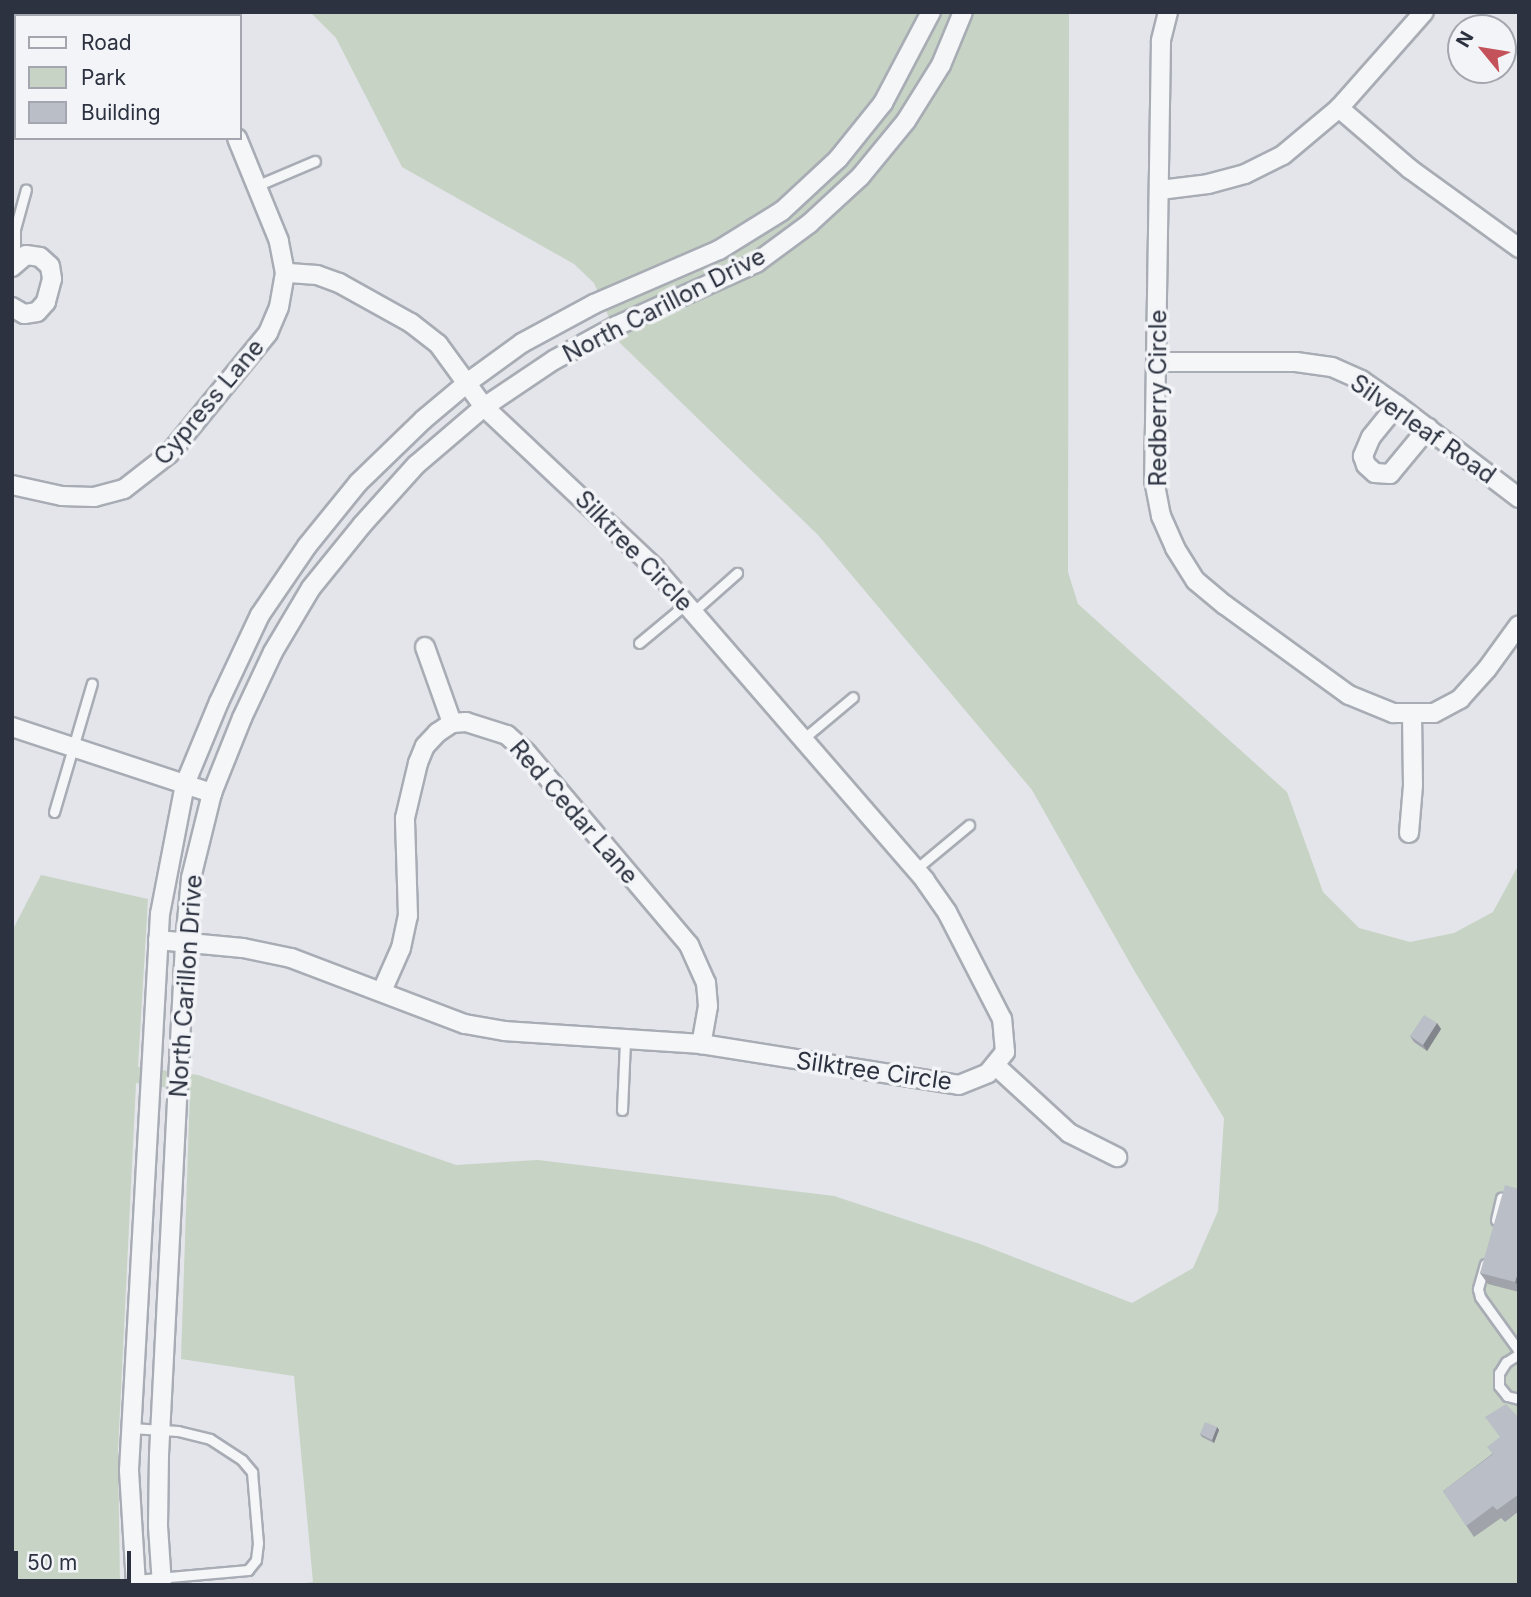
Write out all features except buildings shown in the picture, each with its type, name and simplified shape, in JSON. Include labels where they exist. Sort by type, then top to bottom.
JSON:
[{"type":"street","name":"North Carillon Drive","points":[[135,1582],[129,1469],[158,940],[169,856],[185,784],[219,702],[260,615],[307,546],[358,483],[423,420],[467,383],[522,343],[594,304],[719,250],[782,211],[838,159],[883,103],[931,12]]},
{"type":"street","name":"North Carillon Drive","points":[[162,1582],[158,1526],[161,1429],[185,943],[191,878],[212,793],[242,718],[273,652],[311,588],[416,465],[484,407],[554,360],[616,326],[756,263],[810,223],[860,177],[906,121],[941,65],[963,12]]},
{"type":"street","name":"Redberry Circle","points":[[1168,12],[1161,41],[1154,480],[1161,516],[1175,548],[1196,580],[1225,605],[1349,695],[1393,713],[1434,713],[1460,699],[1487,669],[1519,625]]},
{"type":"street","points":[[1160,190],[1208,184],[1245,174],[1283,155],[1339,108],[1424,12]]},
{"type":"street","points":[[1339,108],[1410,169],[1519,248]]},
{"type":"street","points":[[238,140],[279,241],[285,273]]},
{"type":"street","points":[[14,312],[30,314],[43,307],[52,279],[46,260],[33,255],[16,263]]},
{"type":"street","name":"Silktree Circle","points":[[158,940],[243,948],[291,958],[465,1024],[505,1031],[701,1044],[959,1085],[975,1081],[996,1066],[1005,1052],[1002,1020],[947,912],[916,869],[655,568],[484,407],[438,344],[411,323],[328,279],[317,275],[285,273]]},
{"type":"street","name":"Cypress Lane","points":[[12,485],[62,496],[94,497],[124,489],[149,473],[169,454],[268,333],[279,307],[285,273]]},
{"type":"street","name":"Silverleaf Road","points":[[1157,362],[1296,362],[1332,367],[1361,380],[1397,405],[1519,498]]},
{"type":"street","points":[[1397,405],[1371,437],[1363,456],[1366,465],[1375,473],[1390,474],[1427,428]]},
{"type":"street","points":[[382,991],[401,948],[408,916],[405,818],[418,763],[425,746],[452,723],[425,647]]},
{"type":"street","points":[[1409,833],[1413,785],[1412,715]]},
{"type":"street","name":"Red Cedar Lane","points":[[452,723],[482,725],[507,735],[526,752],[690,945],[706,983],[708,1006],[701,1044]]},
{"type":"street","points":[[12,727],[212,793]]},
{"type":"street","points":[[996,1066],[1069,1133],[1117,1157]]},
{"type":"lane","points":[[256,186],[315,161]]},
{"type":"lane","points":[[16,263],[15,229],[26,189]]},
{"type":"lane","points":[[639,643],[737,573]]},
{"type":"lane","points":[[54,812],[92,683]]},
{"type":"lane","points":[[803,739],[853,697]]},
{"type":"lane","points":[[916,869],[969,825]]},
{"type":"lane","points":[[622,1110],[625,1040]]},
{"type":"lane","points":[[1492,1237],[1501,1198]]},
{"type":"lane","points":[[1488,1250],[1478,1289],[1480,1297],[1519,1352],[1499,1373],[1499,1386],[1507,1396],[1519,1399]]},
{"type":"lane","points":[[131,1427],[161,1429],[210,1439],[242,1460],[252,1472],[258,1543],[256,1560],[248,1570],[162,1582],[135,1582]]},
{"type":"green space","points":[[310,12],[1069,12],[1068,572],[1078,604],[1287,792],[1323,892],[1359,928],[1410,942],[1454,933],[1493,912],[1519,864],[1519,1585],[291,1585],[313,1582],[294,1376],[181,1359],[190,1091],[136,1083],[118,1451],[120,1585],[12,1585],[12,931],[41,875],[148,899],[138,1067],[198,1075],[456,1165],[538,1160],[834,1196],[980,1244],[1132,1303],[1193,1268],[1218,1211],[1224,1118],[1135,972],[1032,790],[818,535],[620,343],[594,283],[574,264],[402,167],[336,38]]}]
